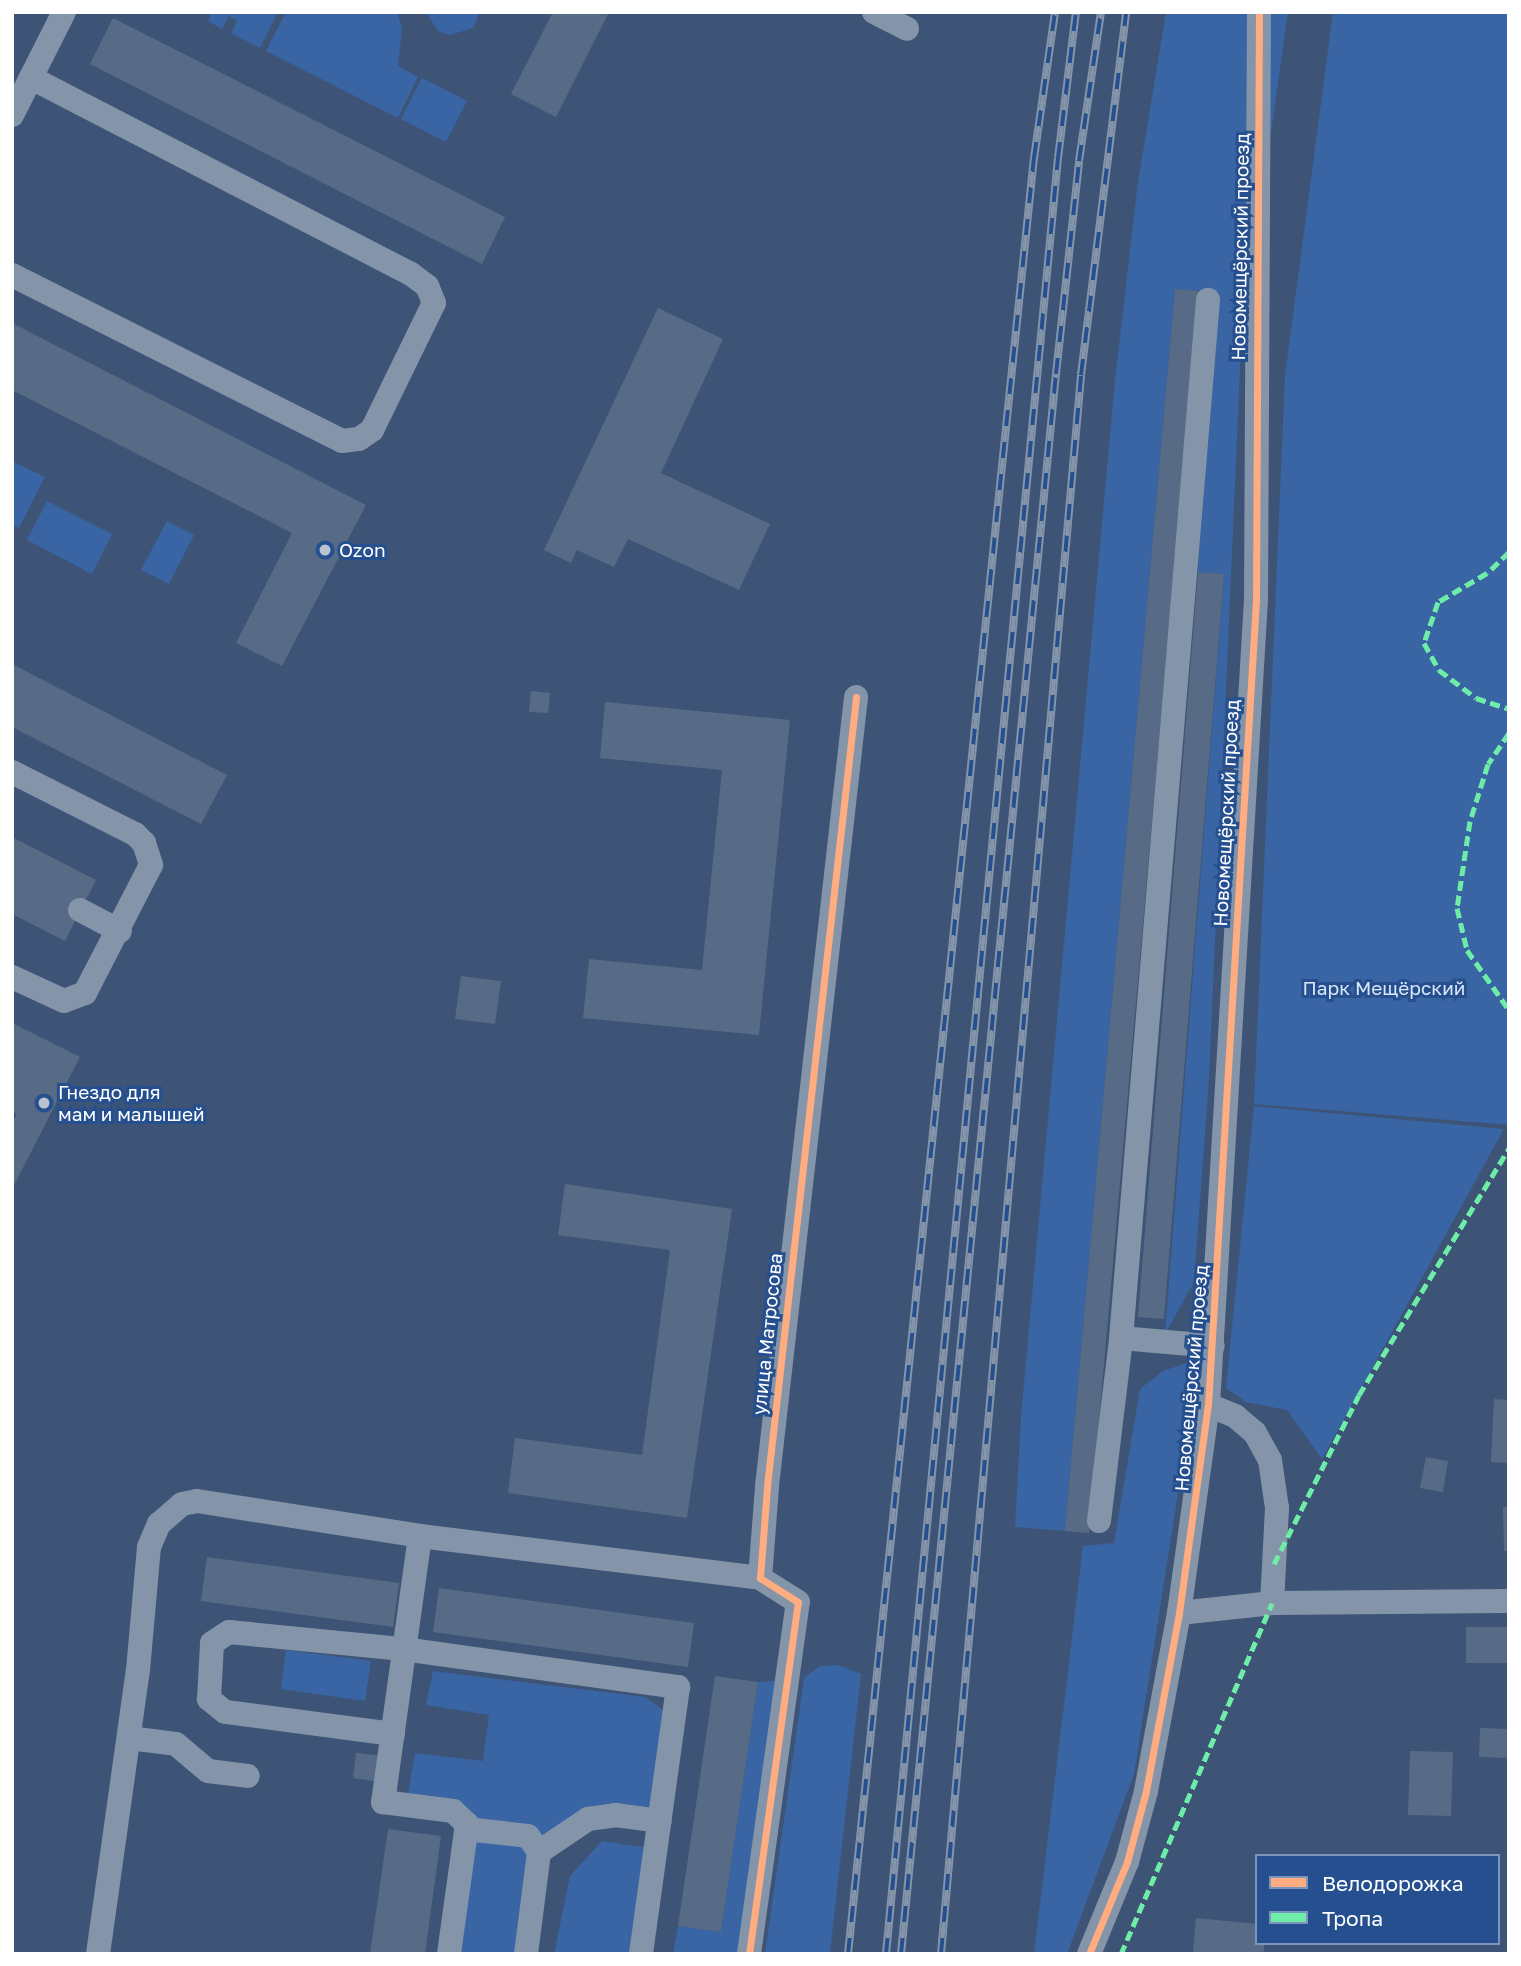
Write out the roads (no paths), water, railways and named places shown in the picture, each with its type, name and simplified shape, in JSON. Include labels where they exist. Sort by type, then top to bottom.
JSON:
[{"type":"street","points":[[12,115],[64,12]]},
{"type":"street","points":[[874,12],[907,29]]},
{"type":"street","name":"Новомещёрский проезд","points":[[1089,1954],[1127,1862],[1146,1791],[1179,1614],[1208,1405],[1256,600],[1259,12]]},
{"type":"street","points":[[12,275],[342,441],[359,439],[372,430],[434,303],[427,286],[411,274],[31,78]]},
{"type":"street","points":[[1099,1521],[1121,1338],[1208,300]]},
{"type":"street","name":"улица Матросова","points":[[760,1578],[766,1486],[856,697]]},
{"type":"street","points":[[12,772],[144,843],[151,865],[93,984],[75,999],[51,997],[12,978]]},
{"type":"street","points":[[80,910],[120,931]]},
{"type":"street","points":[[1121,1338],[1213,1346]]},
{"type":"street","points":[[1208,1405],[1235,1416],[1255,1433],[1270,1460],[1277,1508],[1272,1603]]},
{"type":"street","points":[[98,1954],[129,1738],[149,1547],[169,1513],[197,1501],[420,1536],[760,1578],[798,1602],[749,1954]]},
{"type":"street","points":[[420,1536],[383,1802],[453,1811],[467,1824],[449,1954]]},
{"type":"street","points":[[1179,1614],[1272,1603],[1509,1601]]},
{"type":"street","points":[[393,1734],[225,1712],[209,1699],[212,1643],[229,1632],[403,1649],[678,1687],[641,1954]]},
{"type":"street","points":[[129,1738],[176,1744],[208,1772],[248,1776]]},
{"type":"street","points":[[539,1852],[588,1819],[615,1815],[660,1821]]},
{"type":"street","points":[[466,1829],[528,1836],[539,1852],[526,1954]]},
{"type":"railway","points":[[848,1954],[1034,158],[1055,12]]},
{"type":"railway","points":[[886,1954],[1058,158],[1076,12]]},
{"type":"railway","points":[[901,1954],[1056,374],[1079,161],[1101,12]]},
{"type":"railway","points":[[941,1954],[1081,375],[1126,12]]},
{"type":"place","name":"Ozon","points":[[325,550]]},
{"type":"place","name":"Гнездо для мам и малышей","points":[[44,1103]]},
{"type":"park label","name":"Парк Мещёрский","points":[[1384,988]]}]
